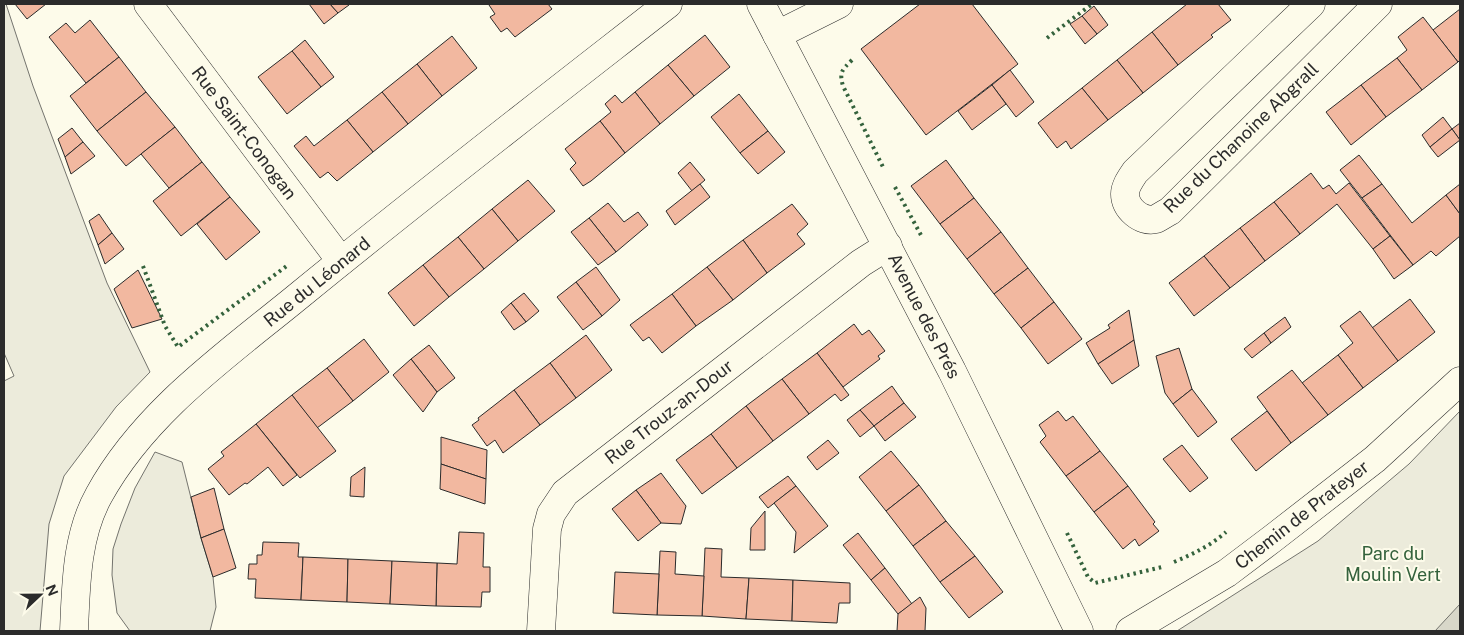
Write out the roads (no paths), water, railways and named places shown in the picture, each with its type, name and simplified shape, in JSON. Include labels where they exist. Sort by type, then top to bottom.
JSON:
[{"type":"street","name":"Rue Saint-Conogan","points":[[148,4],[341,261]]},
{"type":"street","name":"Rue du Léonard","points":[[74,631],[78,567],[84,533],[97,498],[128,451],[146,428],[183,392],[341,261],[668,4]]},
{"type":"street","name":"Avenue des Prés","points":[[761,4],[952,371],[1080,631]]},
{"type":"street","points":[[777,34],[839,4]]},
{"type":"street","name":"Rue du Chanoine Abgrall","points":[[1311,4],[1135,172],[1128,182],[1125,194],[1129,206],[1140,217],[1155,219],[1170,211],[1378,4]]},
{"type":"street","name":"Rue Trouz-an-Dour","points":[[541,631],[547,529],[551,514],[564,493],[861,263],[888,246]]},
{"type":"street","name":"Chemin de Prateyer","points":[[1130,631],[1226,573],[1272,539],[1375,459],[1460,381]]},
{"type":"park label","name":"Parc du Moulin Vert","points":[[1393,564]]}]
